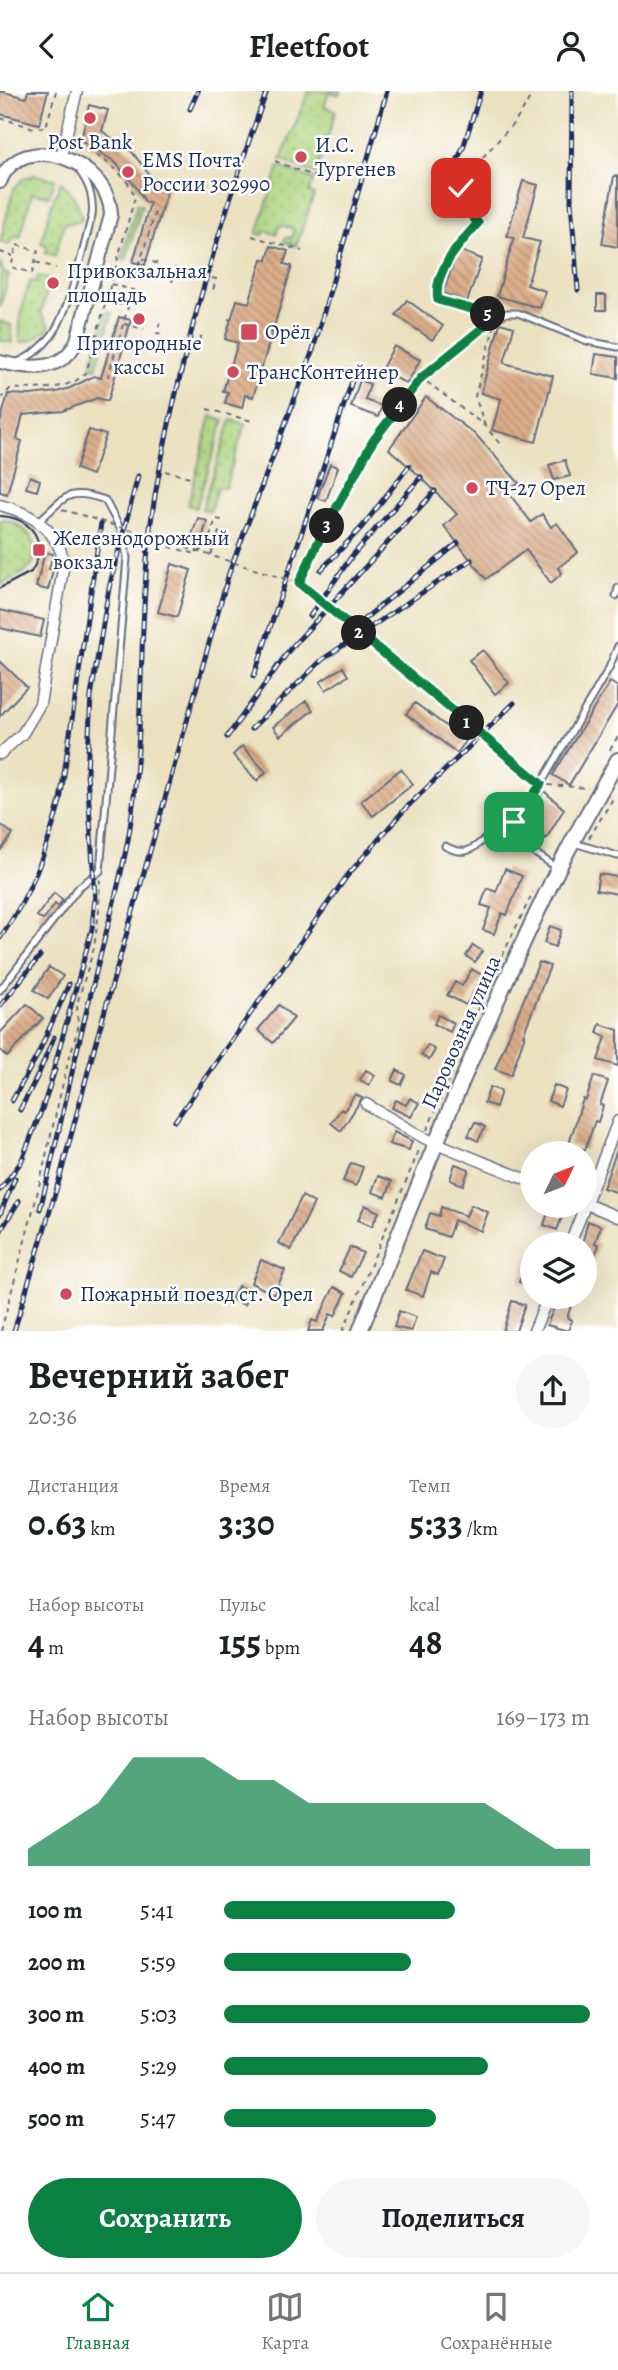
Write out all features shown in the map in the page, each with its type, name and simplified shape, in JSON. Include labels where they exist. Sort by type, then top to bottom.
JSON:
[{"type":"main road","name":"Паровозная улица","points":[[360,1331],[435,1143],[611,759]]},
{"type":"street","points":[[65,159],[77,91]]},
{"type":"street","points":[[0,182],[4,163],[44,154],[65,159],[87,169],[100,182],[110,202],[111,215],[77,340],[69,354],[54,364],[35,368],[4,363]]},
{"type":"street","points":[[0,505],[18,510],[39,521],[57,542],[64,563],[40,704],[30,725],[1,750]]},
{"type":"street","points":[[366,1104],[435,1143],[520,1177]]},
{"type":"street","points":[[597,1175],[618,1121]]},
{"type":"street","points":[[597,1208],[618,1217]]},
{"type":"street","points":[[534,1331],[543,1309]]},
{"type":"lane","points":[[4,363],[20,362],[44,346],[53,334],[66,305],[92,216],[93,202],[85,180],[65,159]]},
{"type":"lane","points":[[421,378],[497,316],[507,313],[518,313],[587,341],[618,347]]},
{"type":"lane","points":[[0,990],[79,887],[100,871],[127,558],[123,534],[105,500],[77,493],[64,499],[39,521]]},
{"type":"lane","points":[[616,596],[618,588]]},
{"type":"lane","points":[[512,838],[514,822],[541,784],[609,668],[618,646]]},
{"type":"lane","points":[[444,846],[464,853],[491,835],[501,833],[559,869]]},
{"type":"lane","points":[[572,843],[618,856]]},
{"type":"path","points":[[0,118],[34,128],[46,127],[56,91]]},
{"type":"path","points":[[485,426],[475,396],[497,316],[438,300],[436,289],[454,250],[478,223],[461,199],[461,188],[468,176],[518,118],[533,91]]},
{"type":"path","points":[[275,161],[323,180]]},
{"type":"path","points":[[115,266],[137,273],[156,209]]},
{"type":"path","points":[[253,236],[302,251]]},
{"type":"path","points":[[17,245],[38,251],[35,262],[32,273],[11,267],[17,245]]},
{"type":"path","points":[[0,252],[14,256]]},
{"type":"path","points":[[142,258],[162,265]]},
{"type":"path","points":[[35,262],[56,268]]},
{"type":"path","points":[[172,282],[176,268],[180,269]]},
{"type":"path","points":[[212,278],[216,279],[212,294]]},
{"type":"path","points":[[110,284],[136,291]]},
{"type":"path","points":[[106,300],[128,307],[108,377]]},
{"type":"path","points":[[161,318],[157,333],[161,334]]},
{"type":"path","points":[[123,324],[144,329]]},
{"type":"path","points":[[194,345],[198,346],[203,331]]},
{"type":"path","points":[[273,332],[304,341]]},
{"type":"path","points":[[299,583],[320,538],[373,441],[421,378],[485,426],[500,445]]},
{"type":"path","points":[[206,409],[252,421]]},
{"type":"path","points":[[165,471],[190,477]]},
{"type":"path","points":[[70,512],[299,583],[541,784],[587,789],[592,781]]},
{"type":"path","points":[[123,534],[196,554],[206,545],[216,519],[222,520]]},
{"type":"path","points":[[211,555],[220,529]]},
{"type":"path","points":[[611,759],[618,736]]},
{"type":"path","points":[[1,1331],[78,1028],[78,1004],[94,948],[99,911],[100,871]]},
{"type":"green space","points":[[309,91],[341,91],[339,95],[329,92],[324,106],[336,111],[316,174],[281,159]]},
{"type":"green space","points":[[279,167],[314,179],[309,193],[314,195],[296,246],[284,242],[286,237],[292,238],[294,229],[280,225],[276,234],[265,231],[263,235],[257,233]]},
{"type":"green space","points":[[34,175],[55,179],[49,196],[32,193],[20,238],[14,237],[8,245],[0,242],[14,188],[23,179]]},
{"type":"green space","points":[[61,182],[75,199],[82,220],[64,224],[55,256],[46,253],[47,245],[41,243]]},
{"type":"green space","points":[[137,204],[142,205],[126,260],[121,259]]},
{"type":"green space","points":[[0,262],[4,273],[9,275],[0,308]]},
{"type":"green space","points":[[38,276],[50,279],[41,313],[50,327],[34,339],[20,343],[20,319],[25,296],[30,281],[36,282]]},
{"type":"green space","points":[[107,311],[112,313],[96,368],[91,367]]},
{"type":"green space","points":[[0,321],[11,325],[12,343],[0,340]]},
{"type":"green space","points":[[211,416],[224,420],[196,508],[188,505]]},
{"type":"green space","points":[[231,420],[245,424],[225,488],[217,487],[210,512],[202,509]]},
{"type":"green space","points":[[5,520],[27,532],[35,545],[36,553],[26,571],[0,585],[0,521]]},
{"type":"building","points":[[0,91],[26,98],[28,91],[48,91],[39,124],[0,114]]},
{"type":"building","points":[[89,105],[108,110],[102,131],[132,152],[158,186],[168,188],[145,265],[133,262],[150,203],[145,202],[116,163],[81,140]]},
{"type":"building","points":[[614,176],[618,176],[618,247],[602,244]]},
{"type":"building","points":[[523,181],[538,185],[523,238],[540,242],[527,285],[545,291],[540,308],[497,296],[514,238],[507,236]]},
{"type":"building","name":"Орёл","points":[[271,246],[288,251],[284,264],[292,266],[253,397],[245,395],[242,408],[225,403],[228,392],[223,391],[238,343],[225,339],[237,300],[249,303],[262,259],[267,260]]},
{"type":"building","points":[[458,250],[482,259],[467,302],[443,293]]},
{"type":"building","points":[[597,295],[606,295],[606,310],[597,310]]},
{"type":"building","points":[[407,300],[443,326],[432,340],[396,315]]},
{"type":"building","points":[[119,317],[131,320],[108,401],[97,398],[63,411],[23,415],[17,439],[22,441],[7,494],[0,492],[0,423],[8,394],[57,392],[94,376],[101,378]]},
{"type":"building","points":[[500,323],[514,327],[504,363],[553,376],[536,442],[492,430],[501,399],[481,393]]},
{"type":"building","points":[[394,346],[420,360],[407,384],[381,370]]},
{"type":"building","points":[[596,354],[618,357],[618,378],[593,374]]},
{"type":"building","points":[[360,380],[370,384],[365,400],[382,406],[378,417],[351,407]]},
{"type":"building","name":"ТЧ-27 Орел","points":[[426,397],[477,436],[519,483],[508,492],[531,522],[542,514],[551,527],[557,523],[578,552],[558,568],[562,573],[551,583],[526,550],[486,579],[444,526],[457,514],[389,449]]},
{"type":"building","points":[[89,430],[106,435],[92,475],[76,469]]},
{"type":"building","points":[[565,460],[570,476],[554,480],[549,465]]},
{"type":"building","points":[[330,464],[338,467],[326,501],[317,498]]},
{"type":"building","points":[[30,476],[40,480],[37,491],[26,488]]},
{"type":"building","points":[[198,518],[207,521],[202,539],[192,535]]},
{"type":"building","points":[[45,552],[53,554],[49,569],[53,570],[48,590],[36,587]]},
{"type":"building","points":[[172,564],[191,570],[177,617],[158,612]]},
{"type":"building","points":[[0,610],[44,620],[40,637],[0,628]]},
{"type":"building","points":[[483,650],[509,683],[495,694],[469,660]]},
{"type":"building","points":[[0,661],[27,687],[0,716]]},
{"type":"building","points":[[343,667],[348,676],[326,690],[320,682]]},
{"type":"building","points":[[610,682],[618,687],[618,704],[569,785],[553,775]]},
{"type":"building","points":[[306,701],[313,710],[280,736],[273,727]]},
{"type":"building","points":[[415,703],[466,741],[457,753],[406,714]]},
{"type":"building","points":[[242,746],[266,772],[257,781],[233,755]]},
{"type":"building","points":[[401,769],[413,784],[373,816],[361,801]]},
{"type":"building","points":[[544,791],[564,809],[546,839],[523,818]]},
{"type":"building","points":[[0,824],[13,834],[0,851]]},
{"type":"building","points":[[505,869],[522,876],[507,915],[502,913],[494,934],[483,930],[491,908],[481,905],[487,888],[496,892]]},
{"type":"building","points":[[599,874],[618,877],[618,894],[596,890]]},
{"type":"building","points":[[54,893],[63,900],[58,906],[55,904],[43,920],[37,916]]},
{"type":"building","points":[[550,926],[561,930],[555,947],[544,943]]},
{"type":"building","points":[[473,945],[482,951],[475,962],[466,956]]},
{"type":"building","points":[[539,962],[550,966],[523,1035],[511,1075],[495,1069]]},
{"type":"building","points":[[49,967],[63,976],[48,999],[34,990]]},
{"type":"building","points":[[472,969],[483,976],[466,1005],[447,995],[455,982],[462,986]]},
{"type":"building","points":[[27,1004],[43,1018],[7,1057],[0,1050],[0,1033]]},
{"type":"building","points":[[279,1005],[294,1018],[273,1043],[258,1030]]},
{"type":"building","points":[[438,1015],[454,1023],[450,1032],[434,1024]]},
{"type":"building","points":[[600,1024],[618,1030],[618,1066],[598,1060],[606,1037],[597,1033]]},
{"type":"building","points":[[428,1045],[435,1050],[429,1060],[421,1055]]},
{"type":"building","points":[[366,1070],[375,1075],[369,1085],[360,1080]]},
{"type":"building","points":[[397,1070],[406,1075],[401,1085],[392,1081]]},
{"type":"building","points":[[594,1076],[608,1081],[598,1122],[595,1121],[588,1141],[570,1141],[583,1099],[586,1100]]},
{"type":"building","points":[[554,1085],[566,1090],[560,1106],[548,1101]]},
{"type":"building","points":[[490,1087],[501,1091],[496,1107],[484,1103]]},
{"type":"building","points":[[355,1094],[362,1098],[341,1131],[331,1123],[341,1109],[344,1111]]},
{"type":"building","points":[[410,1098],[419,1103],[411,1117],[392,1108],[396,1100],[406,1105]]},
{"type":"building","points":[[475,1122],[485,1127],[478,1141],[468,1136]]},
{"type":"building","points":[[394,1132],[412,1141],[409,1150],[389,1144]]},
{"type":"building","points":[[617,1150],[618,1187],[616,1192],[603,1188]]},
{"type":"building","points":[[351,1163],[363,1167],[356,1186],[343,1181]]},
{"type":"building","points":[[455,1164],[469,1169],[463,1185],[450,1180]]},
{"type":"building","points":[[378,1176],[392,1181],[386,1197],[372,1192]]},
{"type":"building","points":[[302,1196],[314,1203],[291,1250],[279,1243]]},
{"type":"building","points":[[365,1205],[379,1212],[372,1226],[358,1220]]},
{"type":"building","points":[[471,1205],[488,1212],[481,1231],[454,1220],[448,1237],[425,1229],[430,1213],[439,1216],[441,1207],[466,1216]]},
{"type":"building","points":[[546,1218],[562,1218],[557,1230],[544,1225]]},
{"type":"building","points":[[588,1221],[601,1226],[597,1237],[597,1232],[585,1232]]},
{"type":"building","points":[[350,1247],[363,1253],[351,1277],[339,1271]]},
{"type":"building","points":[[422,1251],[444,1259],[438,1275],[431,1272],[423,1296],[406,1290]]},
{"type":"building","points":[[261,1260],[285,1270],[274,1294],[251,1283]]},
{"type":"building","points":[[238,1286],[250,1292],[244,1305],[231,1299]]},
{"type":"building","points":[[334,1287],[346,1293],[335,1316],[330,1314],[323,1331],[308,1331],[312,1320],[317,1322]]},
{"type":"building","points":[[512,1301],[520,1303],[520,1309],[524,1309],[516,1331],[503,1331]]},
{"type":"building","points":[[553,1309],[570,1309],[567,1318],[572,1320],[568,1331],[547,1325]]},
{"type":"building","points":[[399,1311],[416,1317],[411,1331],[394,1327]]},
{"type":"tram line","points":[[0,516],[21,521],[29,527],[35,533],[39,551],[31,572],[0,588]]},
{"type":"railway","points":[[190,109],[198,91]]},
{"type":"railway","points":[[40,1209],[129,834],[140,720],[146,567],[164,446],[205,282],[267,91]]},
{"type":"railway","points":[[14,1331],[60,1177],[229,573],[313,350],[387,91]]},
{"type":"railway","points":[[442,196],[464,145],[481,91]]},
{"type":"railway","points":[[572,91],[571,202],[578,290]]},
{"type":"railway","points":[[254,676],[352,381]]},
{"type":"railway","points":[[321,570],[362,527],[409,466]]},
{"type":"railway","points":[[51,1079],[92,929],[95,897],[87,772],[91,696],[109,588],[138,476]]},
{"type":"railway","points":[[310,616],[352,556],[421,477]]},
{"type":"railway","points":[[227,737],[290,649],[435,491]]},
{"type":"railway","points":[[0,938],[20,906],[36,872],[60,801],[101,523]]},
{"type":"railway","points":[[363,620],[458,543]]},
{"type":"railway","points":[[251,729],[323,659],[471,560]]},
{"type":"railway","points":[[175,1121],[347,876],[405,809],[514,703]]},
{"type":"railway","points":[[0,1006],[40,956]]},
{"type":"railway","points":[[12,1101],[38,1054],[69,984]]},
{"type":"railway","points":[[20,1110],[54,1037]]},
{"type":"railway","points":[[0,1190],[21,1162],[55,1070]]},
{"type":"railway","points":[[0,1214],[15,1178]]},
{"type":"railway","points":[[0,1232],[19,1201]]},
{"type":"place","name":"Post Bank","points":[[90,118]]},
{"type":"place","name":"И.С. Тургенев","points":[[301,157]]},
{"type":"place","name":"EMS Почта России 302990","points":[[128,172]]},
{"type":"place","name":"Привокзальная площадь","points":[[53,283]]},
{"type":"place","name":"Пригородные кассы","points":[[139,319]]},
{"type":"place","name":"Орёл","points":[[249,332]]},
{"type":"place","name":"ТрансКонтейнер","points":[[233,372]]},
{"type":"place","name":"ТЧ-27 Орел","points":[[472,488]]},
{"type":"place","name":"Железнодорожный вокзал","points":[[39,550]]},
{"type":"place","name":"Пожарный поезд ст. Орел","points":[[66,1294]]},
{"type":"route","points":[[461,188],[461,199],[478,223],[454,250],[436,289],[438,300],[497,316],[421,378],[373,441],[320,538],[299,583],[541,784],[514,822]]}]
